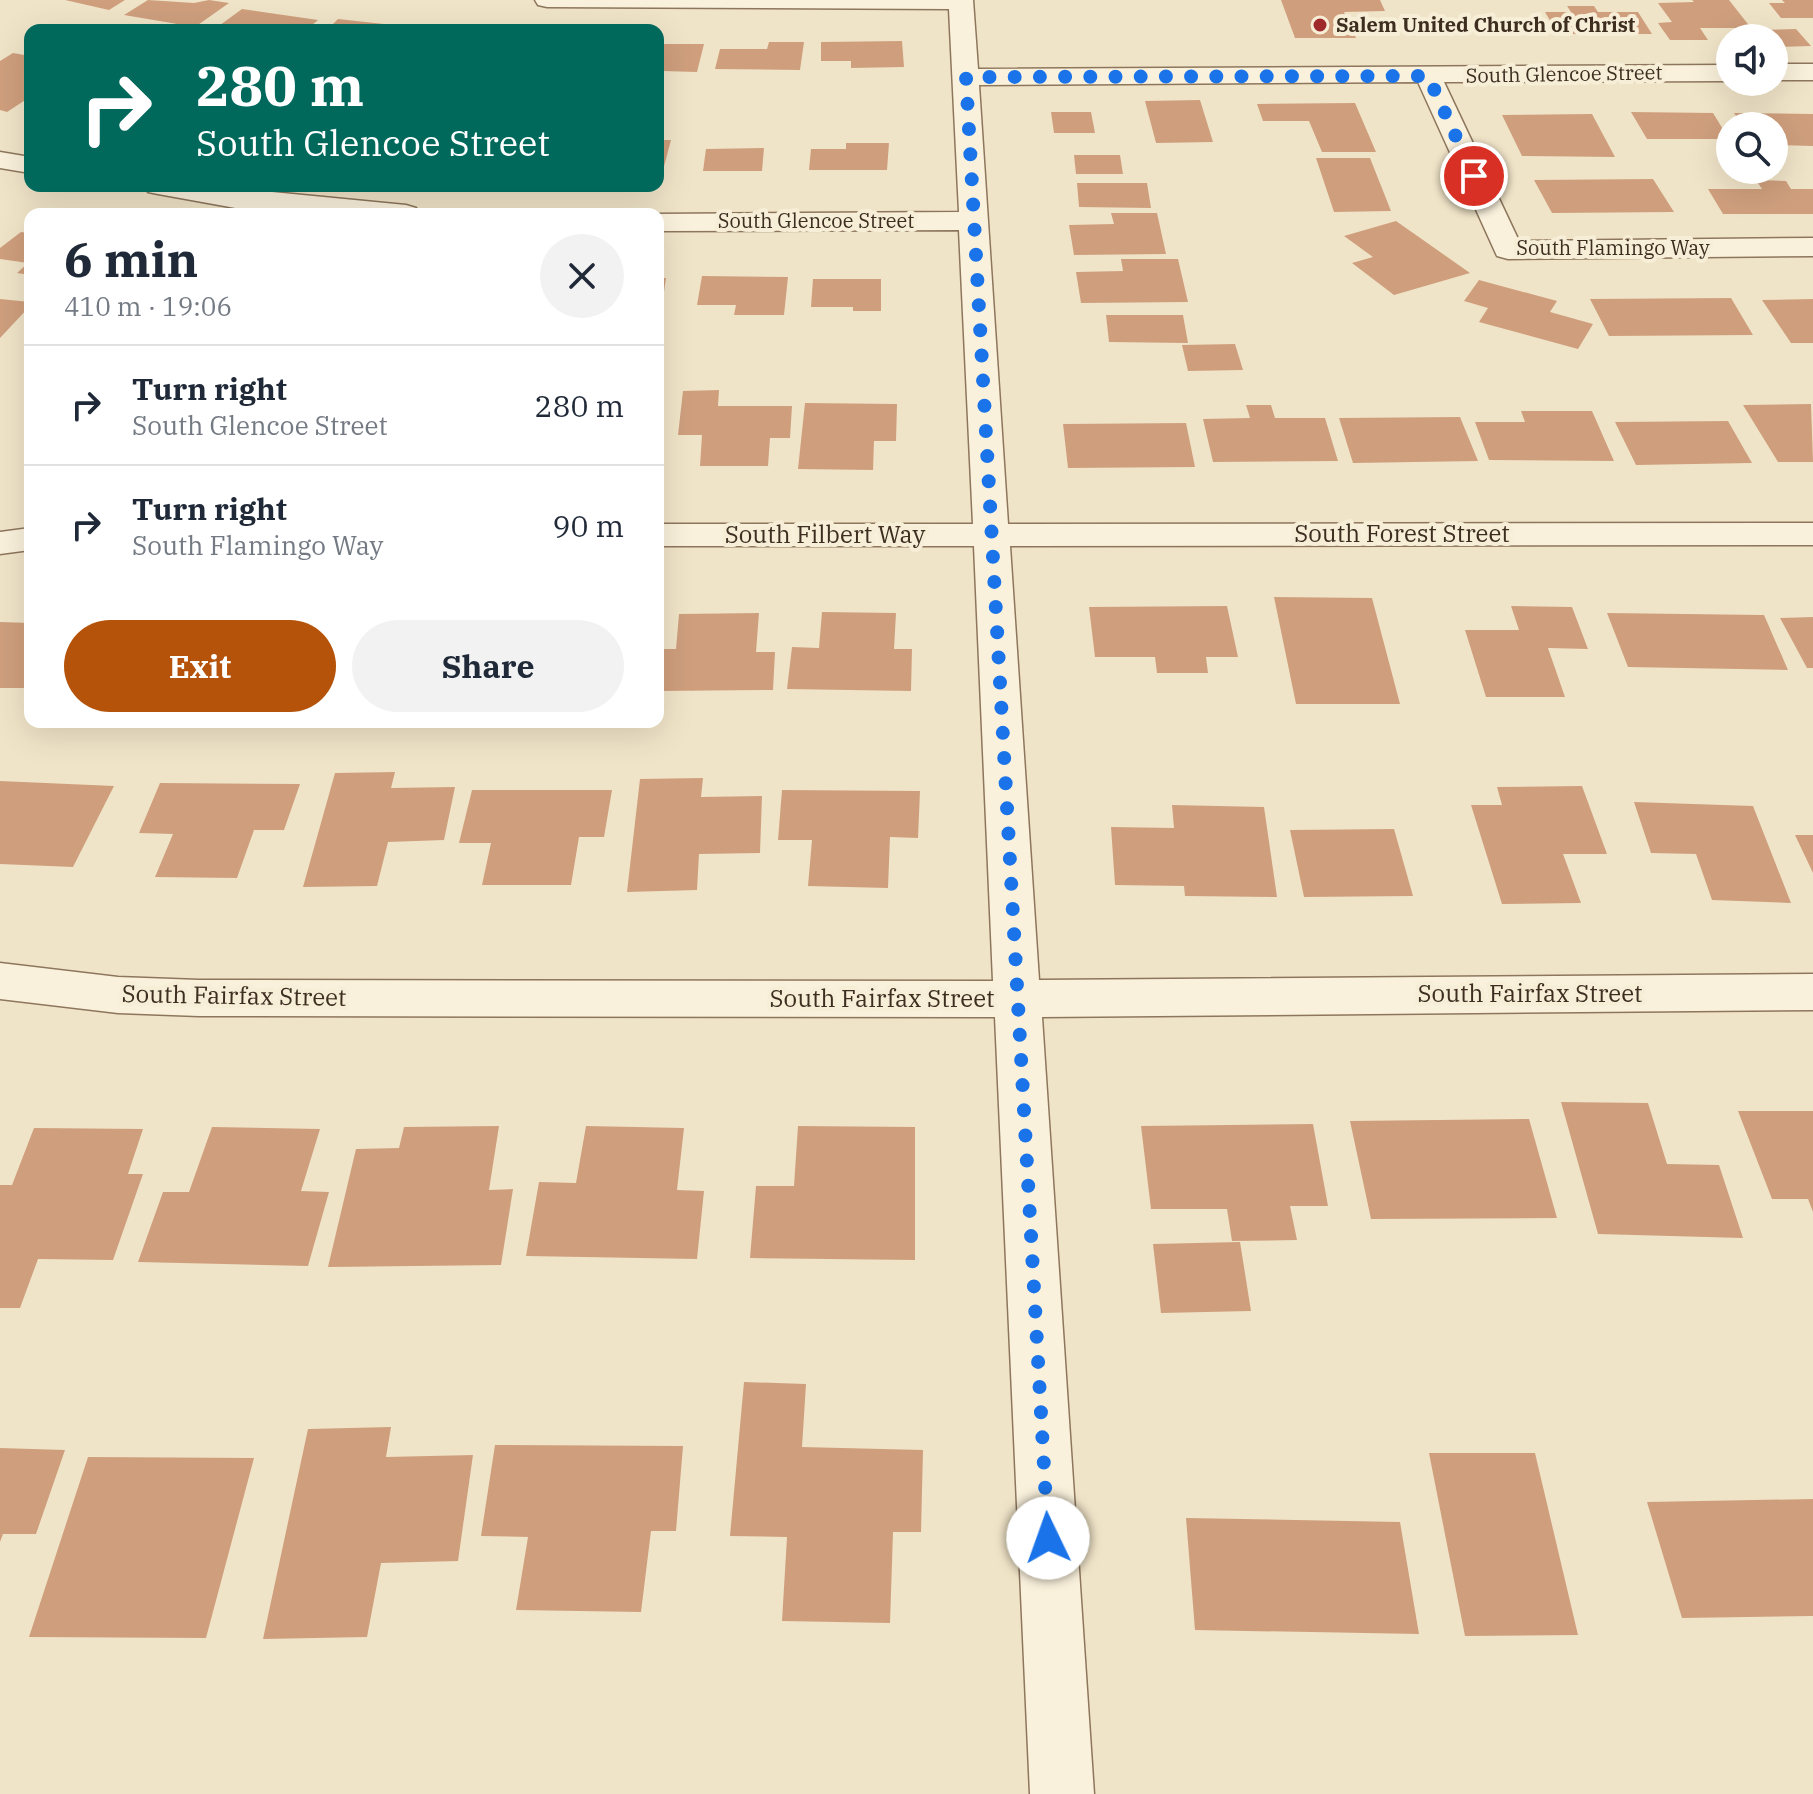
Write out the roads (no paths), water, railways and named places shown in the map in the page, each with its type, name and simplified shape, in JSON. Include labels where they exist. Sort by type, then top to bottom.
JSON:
[{"type":"street","points":[[547,0],[961,1],[1062,1794]]},
{"type":"street","points":[[1788,72],[1813,72]]},
{"type":"street","name":"South Glencoe Street","points":[[966,77],[1716,73]]},
{"type":"street","name":"South Flamingo Way","points":[[1428,76],[1508,250],[1813,247]]},
{"type":"street","points":[[0,160],[24,164]]},
{"type":"street","points":[[194,192],[241,200],[335,208]]},
{"type":"street","name":"South Glencoe Street","points":[[664,222],[975,221]]},
{"type":"street","name":"South Forest Street","points":[[992,535],[1813,534]]},
{"type":"street","name":"South Filbert Way","points":[[664,535],[992,535]]},
{"type":"street","points":[[0,543],[24,540]]},
{"type":"street","name":"South Fairfax Street","points":[[0,981],[118,995],[199,998],[1018,999],[1813,992]]},
{"type":"place","name":"Salem United Church of Christ","points":[[1320,25]]}]
